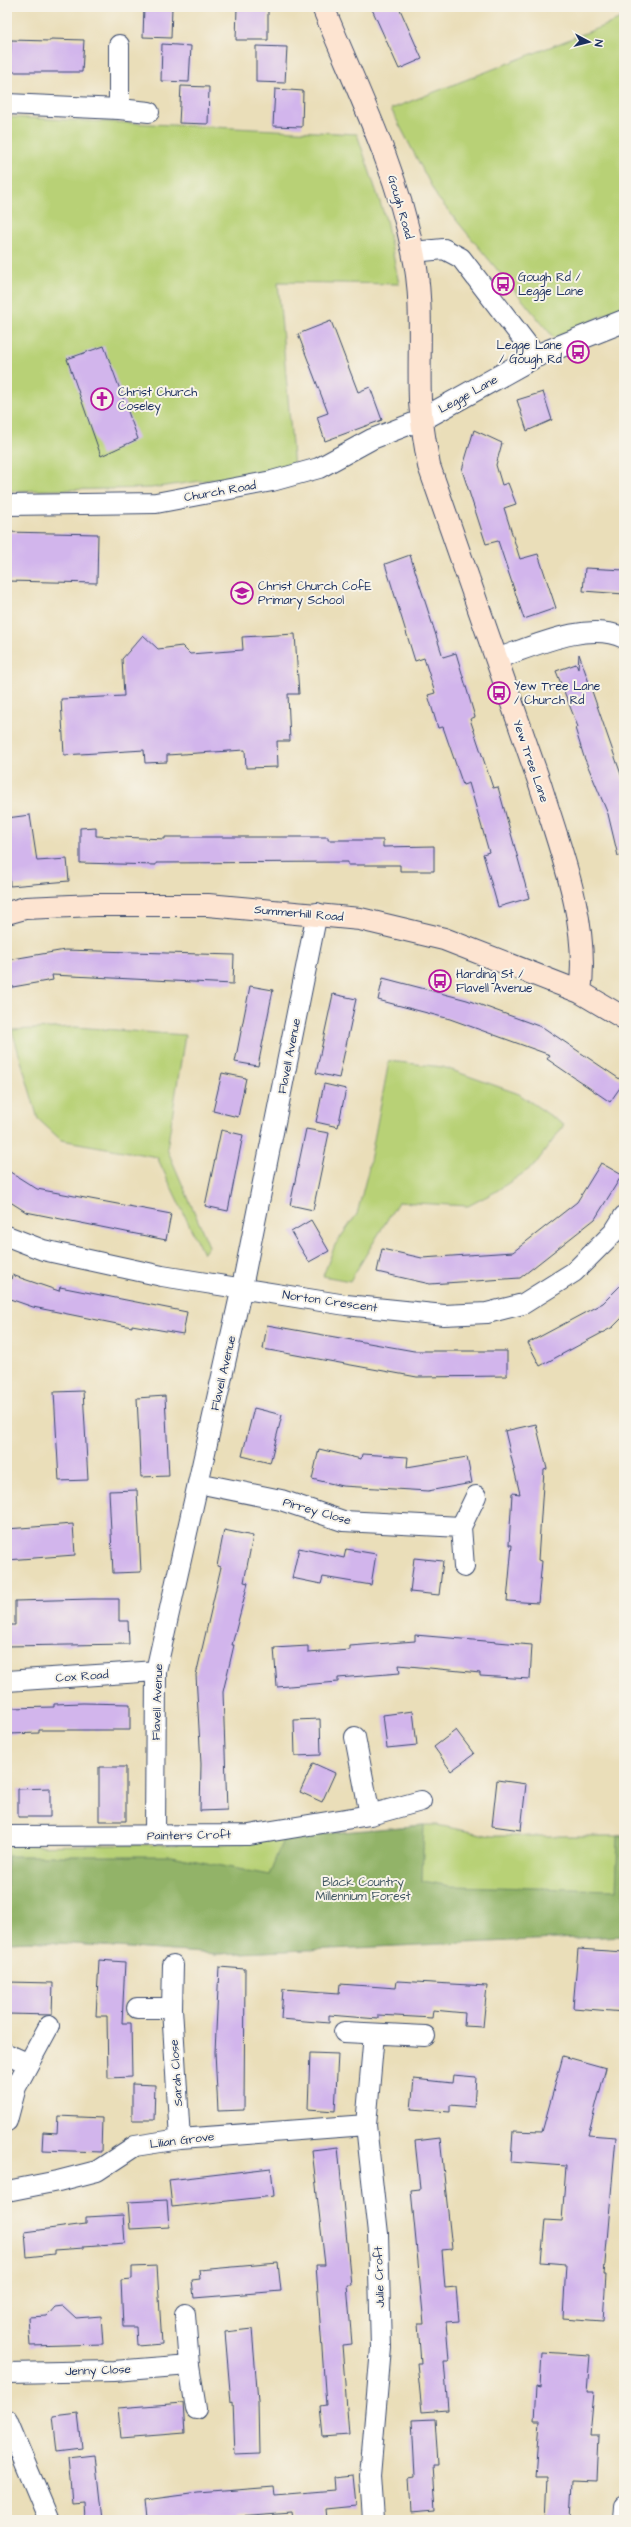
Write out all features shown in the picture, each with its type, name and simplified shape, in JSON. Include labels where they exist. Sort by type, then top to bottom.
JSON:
[{"type":"main road","name":"Gough Road","points":[[323,7],[383,149],[397,189],[414,252],[420,301],[421,420]]},
{"type":"main road","name":"Yew Tree Lane","points":[[421,420],[428,466],[542,790],[581,931],[583,970],[580,992]]},
{"type":"main road","name":"Summerhill Road","points":[[7,913],[25,908],[95,905],[208,905],[317,913],[360,919],[444,939],[580,992],[624,1018]]},
{"type":"street","points":[[118,45],[119,109]]},
{"type":"street","points":[[7,104],[119,109],[149,112]]},
{"type":"street","points":[[414,252],[444,249],[461,258],[536,356]]},
{"type":"street","name":"Legge Lane","points":[[421,420],[536,356],[624,320]]},
{"type":"street","name":"Church Road","points":[[7,505],[156,503],[272,481],[319,468],[372,439],[421,420]]},
{"type":"street","points":[[496,659],[580,633],[608,632],[624,638]]},
{"type":"street","name":"Flavell Avenue","points":[[155,1836],[156,1671],[242,1287],[317,913]]},
{"type":"street","name":"Norton Crescent","points":[[7,1236],[43,1250],[155,1274],[346,1305],[444,1315],[487,1313],[523,1304],[574,1272],[614,1232],[624,1216]]},
{"type":"street","name":"Pirrey Close","points":[[198,1483],[280,1500],[343,1521],[461,1527]]},
{"type":"street","points":[[464,1567],[461,1527],[476,1496]]},
{"type":"street","name":"Cox Road","points":[[7,1681],[156,1671]]},
{"type":"street","points":[[355,1737],[370,1815]]},
{"type":"street","name":"Painters Croft","points":[[7,1836],[155,1836],[249,1834],[370,1815],[421,1801]]},
{"type":"street","name":"Sarah Close","points":[[173,1965],[172,2008],[180,2139]]},
{"type":"street","points":[[137,2008],[172,2008]]},
{"type":"street","points":[[7,2121],[16,2088],[27,2063],[49,2026]]},
{"type":"street","points":[[344,2032],[425,2036]]},
{"type":"street","name":"Julie Croft","points":[[373,2520],[370,2476],[381,2348],[378,2234],[366,2124],[374,2034]]},
{"type":"street","points":[[7,2054],[27,2063]]},
{"type":"street","name":"Lilian Grove","points":[[7,2191],[58,2181],[97,2171],[135,2146],[180,2139],[366,2124]]},
{"type":"street","points":[[185,2314],[189,2365],[196,2409]]},
{"type":"street","name":"Jenny Close","points":[[7,2373],[114,2370],[189,2365]]},
{"type":"street","points":[[7,2420],[49,2520]]},
{"type":"street","points":[[623,2520],[624,2506]]},
{"type":"green space","points":[[624,18],[624,306],[554,338],[437,197],[391,109]]},
{"type":"green space","points":[[7,117],[357,134],[386,220],[399,284],[278,282],[294,468],[151,488],[7,491]]},
{"type":"green space","points":[[75,1027],[185,1035],[167,1149],[209,1246],[203,1254],[157,1157],[61,1140],[38,1119],[12,1030]]},
{"type":"green space","points":[[389,1061],[443,1067],[519,1094],[564,1125],[534,1166],[495,1192],[468,1206],[398,1202],[350,1281],[323,1276],[335,1245],[357,1214],[368,1171]]},
{"type":"green space","name":"Black Country Millennium Forest","points":[[424,1825],[422,1881],[451,1886],[616,1890],[618,1836],[624,1836],[624,1936],[217,1954],[31,1941],[7,1942],[7,1856],[171,1856],[269,1875],[284,1837]]},
{"type":"green space","name":"Black Country Millennium Forest","points":[[437,1825],[491,1836],[624,1836],[624,1934],[217,1954],[31,1941],[7,1942],[7,1846],[223,1844]]},
{"type":"building","points":[[144,7],[172,7],[171,38],[143,37]]},
{"type":"building","points":[[237,7],[268,7],[268,40],[236,40]]},
{"type":"building","points":[[371,7],[399,7],[422,59],[399,69]]},
{"type":"building","points":[[51,39],[84,40],[82,72],[10,72],[11,40],[50,41]]},
{"type":"building","points":[[162,44],[191,46],[189,82],[161,81]]},
{"type":"building","points":[[256,46],[287,47],[285,83],[256,82]]},
{"type":"building","points":[[181,86],[209,87],[208,124],[179,123]]},
{"type":"building","points":[[275,89],[303,91],[302,127],[273,126]]},
{"type":"building","points":[[331,321],[358,392],[370,387],[382,420],[325,441],[317,417],[328,413],[298,334]]},
{"type":"building","name":"Christ Church Coseley","points":[[104,346],[138,439],[101,456],[67,359]]},
{"type":"building","points":[[543,392],[552,420],[527,431],[517,400]]},
{"type":"building","points":[[474,430],[502,443],[496,465],[502,485],[508,483],[516,504],[504,508],[520,559],[538,554],[556,608],[524,619],[498,541],[486,544],[462,470]]},
{"type":"building","points":[[7,532],[98,534],[97,583],[7,581]]},
{"type":"building","points":[[410,555],[443,657],[456,653],[475,717],[470,719],[493,788],[498,787],[529,898],[498,907],[483,854],[489,852],[469,783],[463,785],[443,727],[438,728],[428,695],[435,693],[424,658],[415,661],[385,564]]},
{"type":"building","points":[[585,568],[624,570],[624,594],[583,591]]},
{"type":"building","points":[[295,634],[299,694],[288,694],[290,741],[277,741],[278,767],[246,768],[245,750],[167,755],[167,762],[145,763],[144,750],[64,755],[61,699],[124,696],[122,659],[143,635],[158,649],[182,646],[190,654],[243,650],[242,637]]},
{"type":"building","points":[[579,654],[624,783],[624,855],[618,856],[608,814],[584,757],[575,728],[578,727],[556,671],[576,664],[578,669]]},
{"type":"building","points":[[30,815],[37,861],[67,859],[69,881],[10,886],[7,818]]},
{"type":"building","points":[[96,827],[96,836],[165,839],[165,837],[328,837],[328,840],[383,840],[383,847],[434,846],[434,871],[400,871],[400,865],[348,865],[348,862],[156,863],[156,865],[80,863],[80,828]]},
{"type":"building","points":[[65,950],[234,955],[233,984],[52,975],[53,980],[7,988],[7,960]]},
{"type":"building","points":[[383,978],[467,1000],[544,1028],[624,1082],[610,1102],[547,1059],[550,1055],[450,1019],[378,1000]]},
{"type":"building","points":[[250,986],[273,990],[258,1066],[235,1062]]},
{"type":"building","points":[[333,994],[356,999],[339,1078],[316,1073]]},
{"type":"building","points":[[222,1073],[246,1078],[238,1117],[213,1111]]},
{"type":"building","points":[[324,1084],[346,1089],[338,1127],[316,1122]]},
{"type":"building","points":[[306,1129],[329,1133],[313,1210],[290,1205]]},
{"type":"building","points":[[221,1130],[243,1135],[228,1211],[205,1206]]},
{"type":"building","points":[[601,1163],[622,1175],[595,1219],[520,1278],[430,1284],[377,1272],[382,1249],[422,1258],[513,1252],[577,1202]]},
{"type":"building","points":[[7,1170],[37,1189],[171,1214],[166,1240],[26,1212],[7,1200]]},
{"type":"building","points":[[311,1220],[329,1251],[309,1262],[291,1232]]},
{"type":"building","points":[[12,1275],[59,1291],[60,1287],[187,1312],[183,1334],[132,1325],[132,1327],[33,1307],[7,1298]]},
{"type":"building","points":[[624,1282],[624,1316],[613,1327],[540,1366],[528,1343],[603,1303]]},
{"type":"building","points":[[267,1325],[414,1351],[507,1351],[507,1376],[417,1377],[263,1349]]},
{"type":"building","points":[[83,1391],[88,1480],[59,1481],[54,1392]]},
{"type":"building","points":[[165,1396],[169,1476],[141,1477],[137,1398]]},
{"type":"building","points":[[254,1408],[282,1415],[270,1463],[242,1456]]},
{"type":"building","points":[[536,1424],[547,1469],[544,1470],[538,1560],[542,1561],[538,1603],[507,1601],[512,1545],[509,1545],[512,1493],[520,1494],[505,1431]]},
{"type":"building","points":[[319,1449],[361,1459],[362,1454],[408,1457],[407,1467],[467,1457],[472,1483],[428,1491],[342,1486],[312,1479]]},
{"type":"building","points":[[137,1490],[141,1572],[113,1573],[109,1491]]},
{"type":"building","points":[[73,1524],[75,1555],[7,1560],[7,1529]]},
{"type":"building","points":[[224,1530],[253,1536],[244,1582],[248,1583],[232,1645],[234,1645],[223,1692],[227,1810],[200,1811],[201,1764],[196,1675],[221,1567],[217,1566]]},
{"type":"building","points":[[299,1548],[344,1558],[346,1549],[376,1554],[371,1585],[323,1577],[321,1584],[292,1578]]},
{"type":"building","points":[[414,1558],[443,1561],[439,1595],[410,1592]]},
{"type":"building","points":[[119,1599],[119,1621],[128,1621],[129,1644],[7,1646],[7,1625],[15,1625],[15,1601]]},
{"type":"building","points":[[415,1635],[532,1645],[530,1679],[480,1676],[480,1673],[399,1665],[400,1673],[338,1678],[338,1682],[277,1687],[274,1648],[308,1646],[308,1653],[350,1650],[350,1646],[415,1641]]},
{"type":"building","points":[[54,1704],[130,1704],[130,1730],[39,1730],[39,1733],[9,1734],[9,1708],[54,1707]]},
{"type":"building","points":[[413,1711],[417,1745],[387,1748],[383,1715]]},
{"type":"building","points":[[320,1719],[321,1755],[295,1756],[294,1720]]},
{"type":"building","points":[[456,1730],[474,1754],[451,1771],[434,1747]]},
{"type":"building","points":[[313,1763],[335,1773],[322,1802],[300,1792]]},
{"type":"building","points":[[99,1767],[126,1767],[126,1821],[99,1821]]},
{"type":"building","points":[[497,1780],[526,1784],[521,1830],[492,1826]]},
{"type":"building","points":[[50,1788],[50,1817],[18,1817],[18,1789]]},
{"type":"building","points":[[578,1949],[624,1952],[624,2012],[573,2008]]},
{"type":"building","points":[[99,1960],[125,1962],[122,2023],[131,2023],[132,2077],[108,2078],[107,2016],[96,2016]]},
{"type":"building","points":[[219,1967],[245,1969],[244,2110],[218,2111],[215,2052]]},
{"type":"building","points":[[397,1981],[487,1986],[483,2027],[464,2026],[465,2013],[433,2010],[432,2018],[378,2015],[378,2019],[329,2015],[329,2023],[281,2019],[283,1989],[339,1993],[340,1984],[396,1988]]},
{"type":"building","points":[[7,1982],[53,1983],[52,2015],[7,2014]]},
{"type":"building","points":[[310,2053],[338,2054],[335,2111],[308,2109]]},
{"type":"building","points":[[563,2056],[606,2068],[588,2135],[616,2137],[604,2275],[606,2275],[603,2321],[563,2318],[566,2264],[541,2262],[545,2220],[562,2221],[566,2166],[511,2162],[513,2131],[542,2132]]},
{"type":"building","points":[[453,2075],[476,2077],[474,2107],[450,2105],[450,2112],[411,2109],[414,2079],[452,2083]]},
{"type":"building","points":[[132,2084],[155,2085],[154,2120],[132,2120]]},
{"type":"building","points":[[58,2116],[102,2118],[101,2152],[42,2150],[43,2132],[57,2133]]},
{"type":"building","points":[[440,2138],[452,2249],[442,2250],[445,2288],[456,2287],[459,2321],[446,2322],[449,2361],[444,2361],[448,2410],[422,2412],[417,2363],[421,2363],[418,2324],[424,2324],[411,2190],[420,2189],[415,2141]]},
{"type":"building","points":[[338,2147],[351,2285],[347,2285],[352,2344],[342,2345],[349,2435],[323,2437],[320,2406],[326,2405],[316,2265],[325,2265],[312,2150]]},
{"type":"building","points":[[271,2168],[274,2196],[172,2207],[169,2180]]},
{"type":"building","points":[[167,2200],[169,2227],[130,2229],[128,2202]]},
{"type":"building","points":[[123,2215],[125,2243],[54,2250],[54,2254],[27,2257],[25,2232],[86,2224],[86,2217]]},
{"type":"building","points":[[278,2263],[281,2291],[194,2298],[192,2280],[200,2279],[199,2270]]},
{"type":"building","points":[[157,2266],[162,2344],[137,2346],[136,2327],[123,2327],[121,2280],[132,2279],[132,2267]]},
{"type":"building","points":[[63,2306],[76,2318],[101,2316],[103,2344],[30,2346],[28,2317],[47,2316],[55,2307]]},
{"type":"building","points":[[252,2329],[258,2401],[259,2454],[235,2455],[233,2402],[231,2403],[225,2332]]},
{"type":"building","points":[[542,2352],[590,2355],[587,2392],[594,2392],[590,2436],[599,2436],[597,2481],[572,2480],[570,2520],[545,2520],[547,2478],[536,2478],[540,2420],[534,2420],[536,2387],[540,2388]]},
{"type":"building","points":[[183,2403],[185,2433],[121,2438],[118,2408]]},
{"type":"building","points":[[78,2413],[82,2448],[57,2451],[53,2416]]},
{"type":"building","points":[[435,2419],[438,2466],[433,2466],[436,2510],[411,2512],[409,2477],[415,2476],[412,2420]]},
{"type":"building","points":[[95,2455],[102,2520],[85,2520],[84,2501],[72,2502],[68,2458]]},
{"type":"building","points":[[353,2475],[356,2506],[325,2509],[326,2519],[293,2520],[292,2513],[238,2517],[238,2520],[147,2520],[145,2500],[198,2493],[274,2487],[275,2495],[335,2490],[334,2477]]},
{"type":"place","name":"Gough Rd / Legge Lane","points":[[503,284]]},
{"type":"place","name":"Legge Lane / Gough Rd","points":[[578,352]]},
{"type":"place","name":"Christ Church Coseley","points":[[102,399]]},
{"type":"place","name":"Christ Church CofE Primary School","points":[[242,593]]},
{"type":"place","name":"Yew Tree Lane / Church Rd","points":[[499,693]]},
{"type":"place","name":"Harding St / Flavell Avenue","points":[[440,981]]}]
